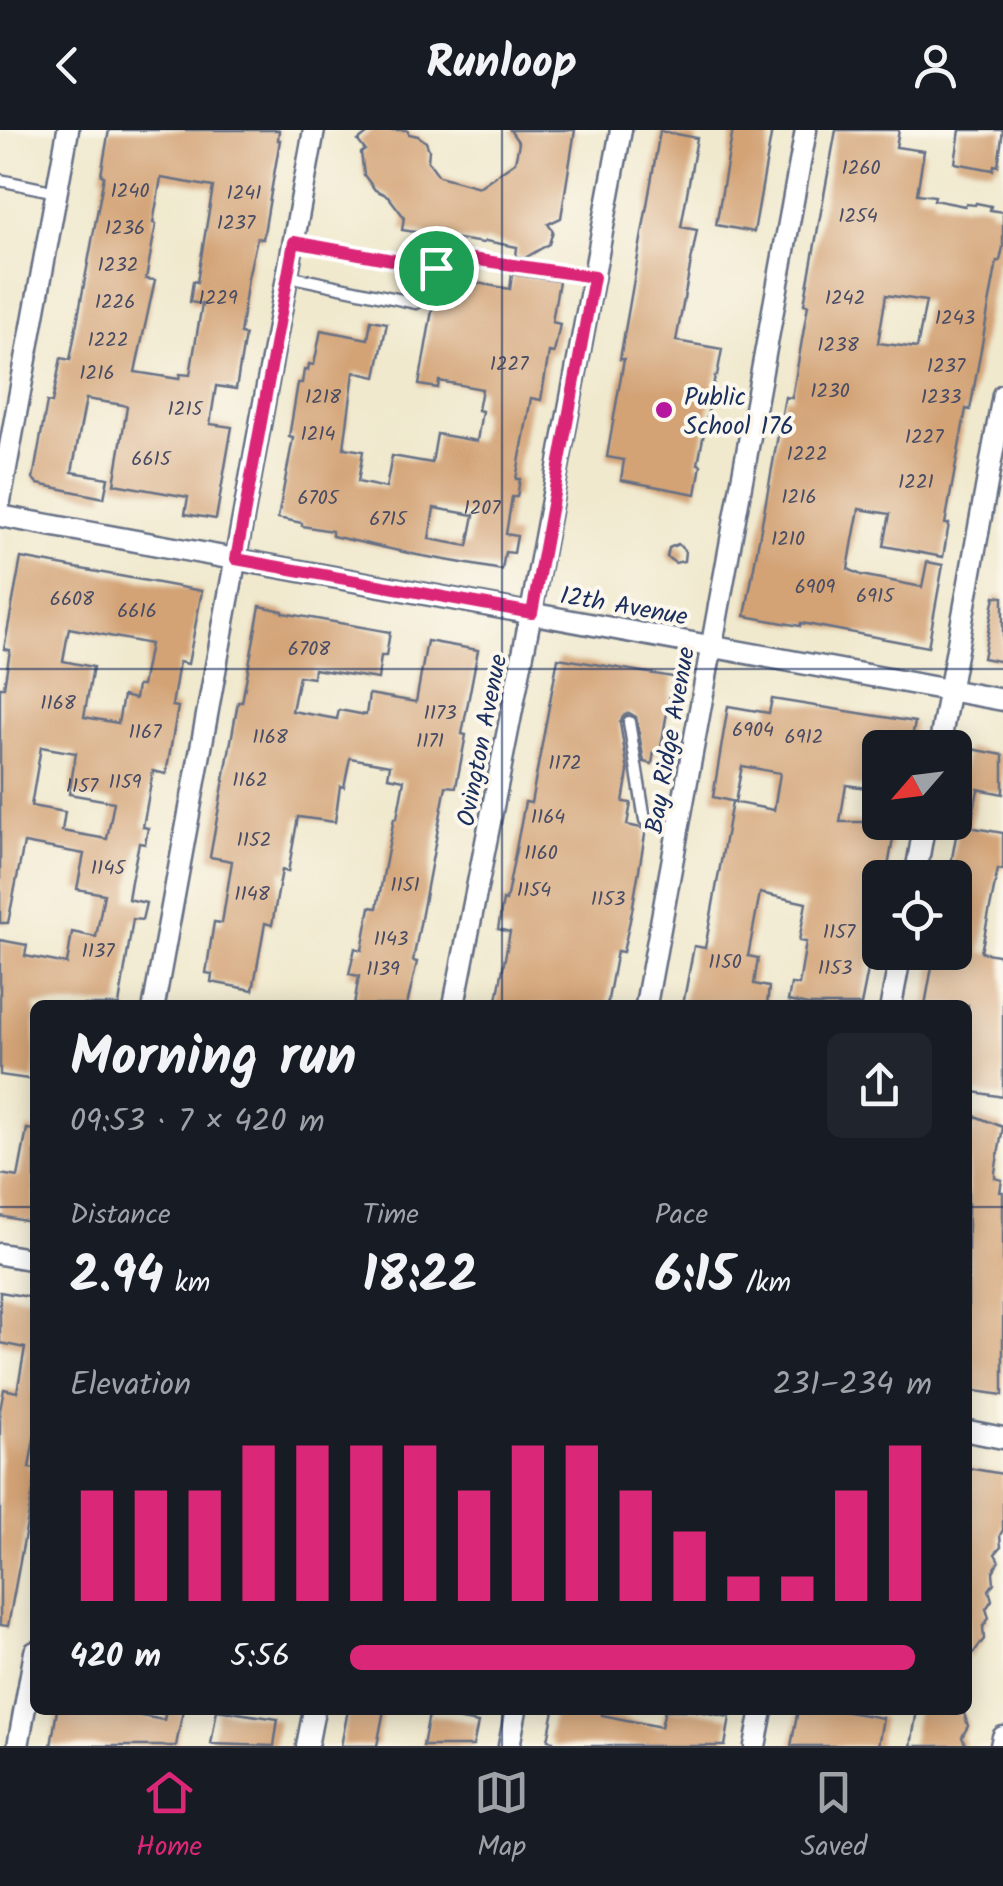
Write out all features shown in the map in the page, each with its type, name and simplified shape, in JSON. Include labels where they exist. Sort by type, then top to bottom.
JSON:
[{"type":"street","points":[[0,501],[68,130]]},
{"type":"street","points":[[155,1000],[314,130]]},
{"type":"street","name":"Ovington Avenue","points":[[455,1000],[532,613],[621,130]]},
{"type":"street","name":"Bay Ridge Avenue","points":[[647,1000],[806,130]]},
{"type":"street","points":[[942,730],[1003,395]]},
{"type":"street","name":"12th Avenue","points":[[0,516],[1003,700]]},
{"type":"street","points":[[893,1000],[898,970]]},
{"type":"street","points":[[0,1254],[30,1259]]},
{"type":"street","points":[[972,1432],[1003,1438]]},
{"type":"street","points":[[18,1746],[30,1680]]},
{"type":"street","points":[[307,1746],[313,1715]]},
{"type":"street","points":[[510,1746],[515,1715]]},
{"type":"street","points":[[755,1746],[761,1715]]},
{"type":"street","points":[[1002,1746],[1003,1738]]},
{"type":"lane","points":[[0,180],[57,192]]},
{"type":"lane","points":[[294,242],[436,268],[472,259],[594,277]]},
{"type":"lane","points":[[288,276],[416,303]]},
{"type":"lane","points":[[629,722],[645,820],[678,829]]},
{"type":"building","points":[[109,130],[279,130],[263,239],[257,238],[248,278],[240,334],[245,335],[236,389],[216,386],[210,424],[232,427],[216,519],[185,514],[188,497],[114,484],[127,407],[123,405],[86,399],[72,472],[108,478],[104,498],[38,484],[33,479],[47,402],[52,403],[61,358],[70,360],[104,176],[101,175]],"holes":[[[161,178],[213,187],[190,302],[202,304],[190,375],[180,374],[179,379],[135,372],[155,280],[146,279]]]},
{"type":"building","points":[[372,130],[407,130],[426,142],[428,161],[439,176],[479,187],[515,162],[519,143],[510,130],[575,130],[561,218],[548,224],[553,231],[549,244],[525,258],[516,257],[517,247],[402,230],[404,217],[364,175],[361,153],[365,150],[358,141]]},
{"type":"building","points":[[733,130],[772,130],[754,232],[716,225]]},
{"type":"building","points":[[836,130],[899,130],[896,147],[924,151],[917,194],[965,206],[991,206],[990,210],[1003,212],[1003,247],[997,261],[970,410],[966,409],[945,524],[949,524],[943,557],[884,546],[890,514],[859,509],[848,569],[922,587],[927,562],[943,565],[928,647],[745,616],[785,397],[792,398],[808,305],[804,304]],"holes":[[[886,295],[926,301],[917,348],[878,343]]]},
{"type":"building","points":[[960,130],[1003,130],[998,166],[994,165],[993,170],[955,163]]},
{"type":"building","points":[[660,131],[697,138],[681,227],[697,230],[676,341],[722,349],[698,464],[701,465],[696,494],[621,480],[624,460],[607,457]]},
{"type":"building","points":[[512,274],[559,281],[552,322],[560,324],[554,353],[549,352],[541,400],[531,398],[516,479],[520,479],[517,497],[512,497],[506,534],[517,536],[514,553],[505,552],[502,570],[332,536],[332,531],[278,518],[293,438],[289,437],[298,383],[302,383],[309,364],[314,365],[321,330],[368,339],[371,320],[387,323],[376,377],[354,372],[344,448],[363,451],[358,482],[386,488],[392,456],[432,463],[437,434],[477,441],[482,389],[439,381],[438,388],[419,385],[438,276],[510,289]],"holes":[[[434,508],[474,515],[468,546],[429,539]]]},
{"type":"building","points":[[678,544],[685,551],[684,561],[675,563],[667,557],[669,548]]},
{"type":"building","points":[[21,558],[202,591],[188,664],[179,662],[172,706],[178,707],[166,774],[153,771],[143,827],[148,828],[145,844],[139,843],[128,899],[146,903],[142,920],[133,919],[120,1000],[30,1000],[30,1079],[0,1075],[0,940],[27,945],[25,956],[67,964],[72,932],[96,937],[104,894],[77,889],[84,854],[24,843],[8,923],[0,923],[0,687],[4,687],[10,650],[4,649]],"holes":[[[69,628],[150,644],[142,686],[137,686],[135,699],[123,696],[118,723],[84,717],[93,667],[63,661]],[[41,747],[76,753],[69,794],[114,802],[107,839],[62,831],[65,812],[31,806]]]},
{"type":"building","points":[[995,596],[1003,597],[1003,662],[983,658]]},
{"type":"building","points":[[260,606],[390,632],[378,679],[314,669],[313,678],[299,676],[292,711],[337,719],[339,710],[366,715],[369,694],[416,702],[427,641],[478,650],[456,787],[446,786],[408,1000],[355,1000],[359,976],[349,974],[355,948],[362,950],[370,907],[377,908],[404,780],[388,777],[390,765],[350,758],[344,787],[340,786],[335,822],[298,817],[288,872],[282,870],[272,925],[265,923],[253,990],[211,982],[212,974],[206,973],[214,922],[222,923],[232,861],[210,857],[238,702],[242,702]]},
{"type":"building","points":[[558,658],[673,677],[660,753],[654,752],[652,764],[644,762],[636,717],[629,713],[620,723],[628,772],[623,802],[631,803],[627,825],[646,829],[623,952],[617,951],[608,1000],[497,1000],[510,932],[498,929],[503,900],[506,901],[525,802],[531,803]]},
{"type":"building","points":[[772,699],[915,722],[913,730],[862,730],[862,787],[846,785],[840,822],[862,822],[862,840],[893,840],[889,860],[862,860],[862,970],[868,970],[862,1000],[788,1000],[791,984],[799,985],[806,942],[799,941],[806,903],[760,893],[748,956],[758,958],[754,984],[769,987],[768,1000],[684,1000],[694,946],[705,948],[732,802],[774,810],[780,773],[742,766],[735,802],[713,797],[728,706],[769,713]]},
{"type":"building","points":[[972,749],[1003,755],[1003,794],[978,789],[972,822]]},
{"type":"building","points":[[972,827],[1003,833],[1003,870],[998,869],[981,952],[1003,956],[1003,1097],[972,1092],[972,1000],[926,1000],[931,970],[972,970],[972,860],[952,860],[955,840],[972,840]]},
{"type":"building","points":[[975,1116],[1003,1127],[995,1178],[1002,1180],[1003,1192],[1003,1395],[972,1391]]},
{"type":"building","points":[[27,1129],[30,1129],[30,1222],[0,1216],[0,1174],[18,1177]]},
{"type":"building","points":[[0,1292],[30,1297],[30,1507],[8,1626],[0,1625],[0,1410],[4,1389],[17,1392],[25,1348],[0,1343]]},
{"type":"building","points":[[972,1469],[1003,1474],[1003,1530],[1001,1547],[995,1554],[999,1561],[989,1590],[992,1600],[986,1609],[989,1618],[983,1627],[984,1639],[972,1655]]},
{"type":"building","points":[[56,1715],[136,1715],[164,1720],[165,1715],[182,1715],[176,1746],[51,1746]]},
{"type":"building","points":[[216,1715],[278,1719],[274,1746],[211,1744]]},
{"type":"building","points":[[347,1715],[383,1715],[377,1746],[341,1746]]},
{"type":"building","points":[[429,1715],[478,1723],[473,1746],[423,1746]]},
{"type":"building","points":[[553,1715],[602,1715],[661,1727],[664,1715],[730,1717],[725,1746],[552,1746],[553,1741],[548,1740]]},
{"type":"building","points":[[797,1715],[883,1718],[878,1746],[791,1746]]},
{"type":"building","points":[[916,1715],[965,1715],[968,1726],[962,1737],[966,1746],[911,1746]]},
{"type":"place","name":"Public School 176","points":[[664,410]]},
{"type":"route","points":[[294,242],[436,268],[472,259],[594,277],[532,613],[236,559],[294,242]]}]
